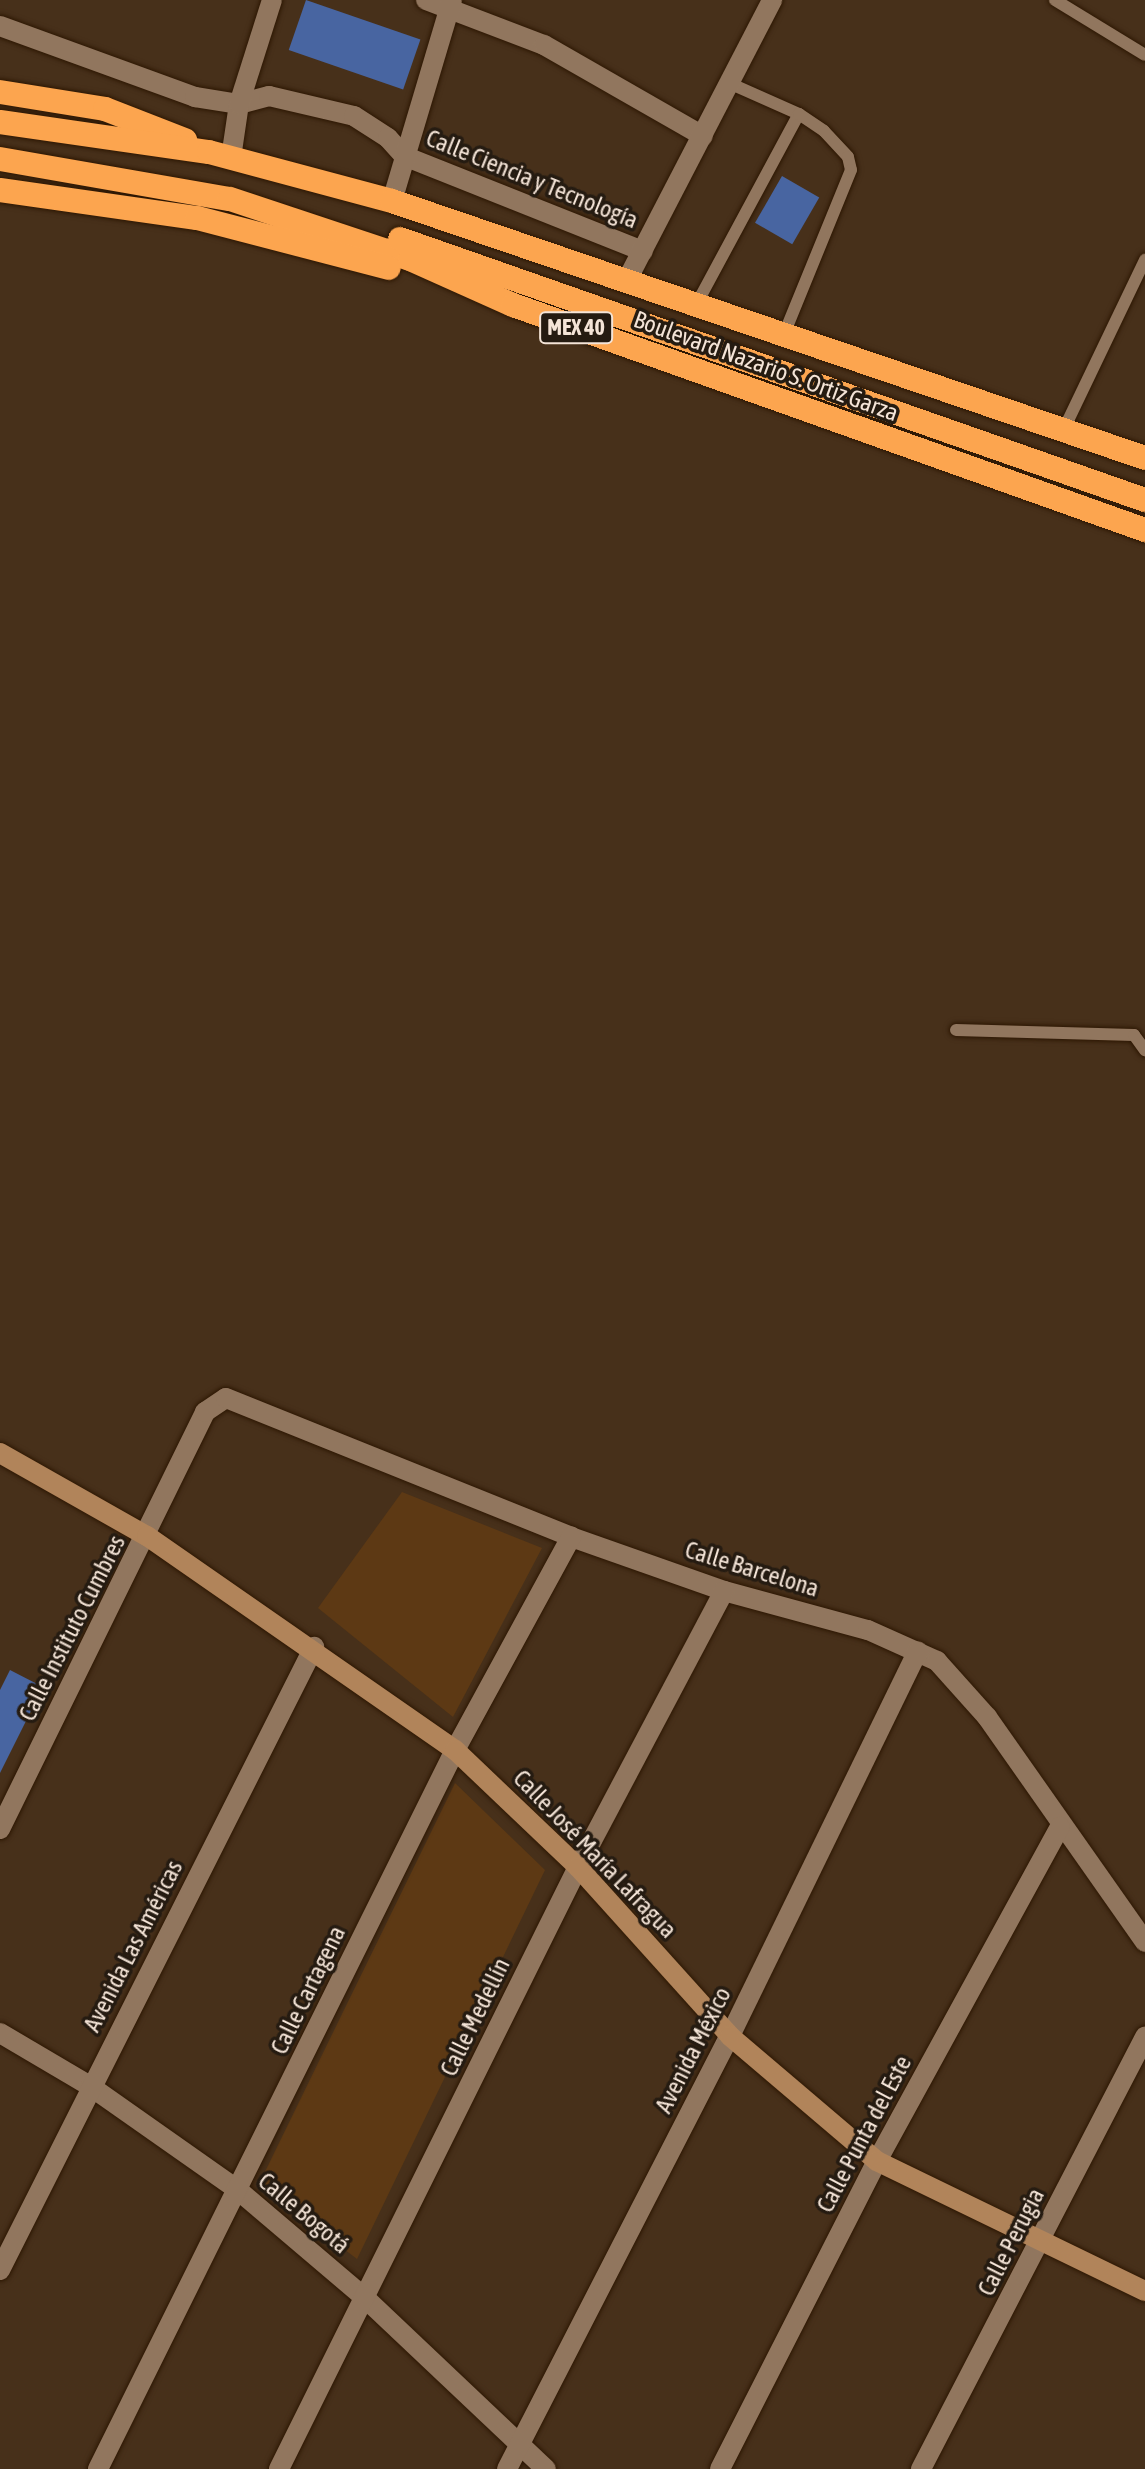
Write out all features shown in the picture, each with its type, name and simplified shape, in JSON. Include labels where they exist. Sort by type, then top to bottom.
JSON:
[{"type":"highway","points":[[0,92],[130,116],[220,155]]},
{"type":"highway","name":"Boulevard Nazario S. Ortiz Garza","points":[[0,122],[220,155],[392,201],[1145,458]]},
{"type":"highway","name":"Boulevard Nazario S. Ortiz Garza","points":[[0,159],[230,199],[410,259],[513,305],[1145,530]]},
{"type":"highway","points":[[0,190],[197,218],[374,263],[513,305]]},
{"type":"highway","points":[[230,199],[321,213],[563,293],[1145,500]]},
{"type":"main road","name":"Calle José María Lafragua","points":[[0,1453],[147,1536],[314,1647],[455,1750],[578,1867],[730,2036],[877,2161],[1041,2244],[1145,2291]]},
{"type":"street","points":[[220,155],[272,0]]},
{"type":"street","points":[[426,0],[450,4],[544,45],[703,136]]},
{"type":"street","points":[[626,282],[772,0]]},
{"type":"street","points":[[392,201],[450,4]]},
{"type":"street","name":"Calle Ciencia y Tecnología","points":[[0,26],[164,88],[239,104],[269,96],[354,116],[388,138],[404,156],[643,251]]},
{"type":"street","name":"Calle Instituto Cumbres","points":[[0,1829],[147,1536],[205,1412],[226,1398]]},
{"type":"street","name":"Calle Barcelona","points":[[226,1398],[571,1537],[724,1591],[868,1630],[918,1651],[955,1676],[1145,1942]]},
{"type":"street","name":"Calle Cartagena","points":[[98,2469],[455,1750],[571,1537]]},
{"type":"street","name":"Calle Medellín","points":[[279,2469],[578,1867],[724,1591]]},
{"type":"street","name":"Avenida Las Américas","points":[[0,2270],[90,2086],[314,1647]]},
{"type":"street","name":"Avenida México","points":[[507,2469],[730,2036],[918,1651]]},
{"type":"street","name":"Calle Punta del Este","points":[[720,2469],[877,2161],[1060,1827]]},
{"type":"street","name":"Calle Bogotá","points":[[0,2033],[90,2086],[238,2190],[365,2298],[518,2446],[546,2469]]},
{"type":"street","name":"Calle Perugia","points":[[921,2469],[1041,2244],[1145,2037]]},
{"type":"lane","points":[[1055,0],[1145,55]]},
{"type":"lane","points":[[729,83],[799,114],[824,131],[848,157],[851,170],[784,334]]},
{"type":"lane","points":[[696,305],[799,114]]},
{"type":"lane","points":[[0,201],[33,193]]},
{"type":"lane","points":[[1063,431],[1145,260]]},
{"type":"lane","points":[[956,1030],[1134,1035],[1145,1050]]},
{"type":"shaded area","points":[[402,1492],[542,1548],[453,1717],[318,1608]]},
{"type":"shaded area","points":[[455,1783],[545,1870],[357,2259],[259,2184]]},
{"type":"building","points":[[306,0],[420,39],[403,90],[289,50]]},
{"type":"building","points":[[782,176],[819,198],[792,244],[755,223]]},
{"type":"building","points":[[10,1670],[43,1687],[0,1773],[0,1690]]}]
